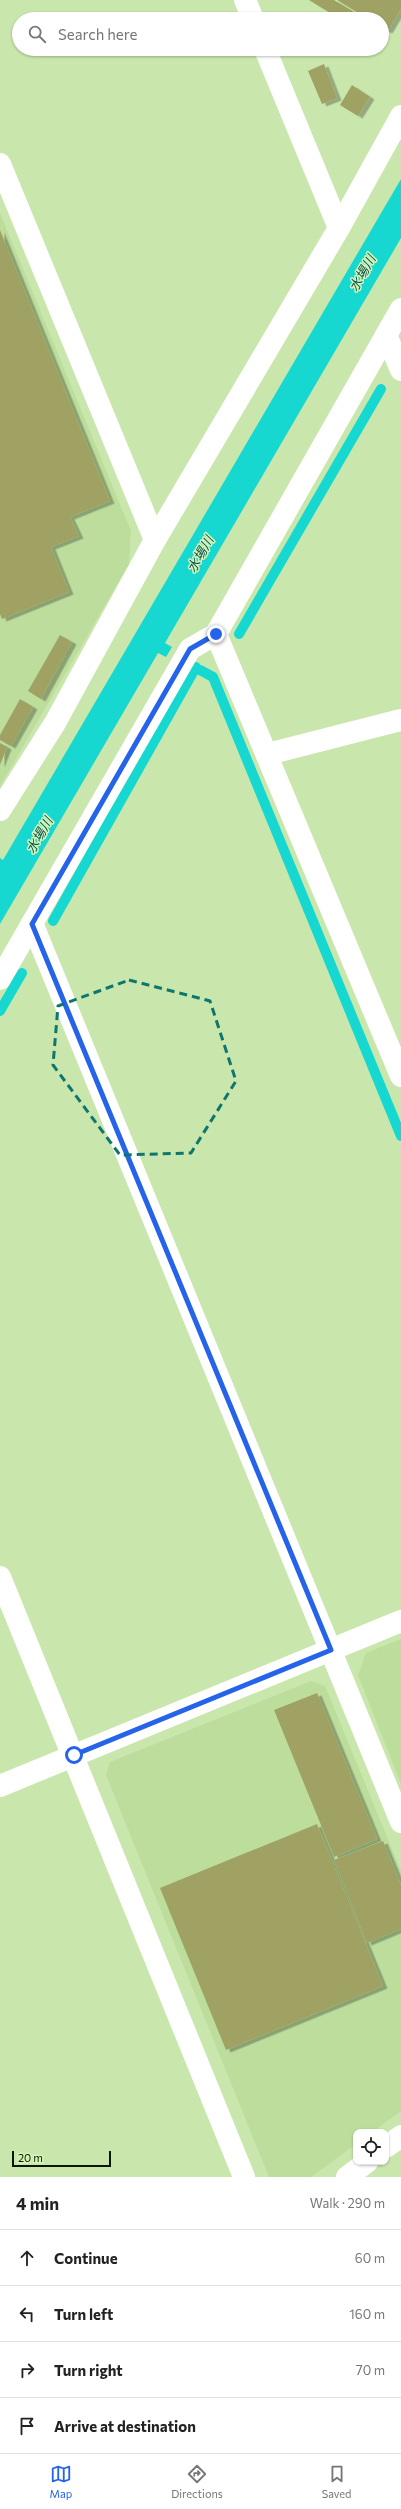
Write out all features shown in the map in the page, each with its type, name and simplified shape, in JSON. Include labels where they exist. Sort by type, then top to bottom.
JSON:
[{"type":"street","points":[[245,0],[250,12]]},
{"type":"street","points":[[268,56],[339,228]]},
{"type":"street","points":[[0,810],[55,723],[155,540],[339,228],[401,116]]},
{"type":"street","points":[[0,164],[155,540]]},
{"type":"street","points":[[0,979],[190,649],[216,634],[401,309]]},
{"type":"street","points":[[386,335],[401,370]]},
{"type":"street","points":[[216,634],[268,754],[401,1076]]},
{"type":"street","points":[[268,754],[401,720]]},
{"type":"street","points":[[32,924],[401,1822]]},
{"type":"street","points":[[0,1577],[74,1755],[244,2177]]},
{"type":"street","points":[[0,1786],[401,1621]]},
{"type":"street","points":[[389,2146],[401,2136]]},
{"type":"street","points":[[347,2177],[363,2165]]},
{"type":"highlighted area","points":[[129,980],[210,1001],[236,1081],[191,1153],[120,1155],[53,1065],[58,1006]]},
{"type":"shaded area","points":[[0,213],[131,531],[129,564],[0,786]]},
{"type":"shaded area","points":[[401,1639],[401,1784],[358,1675],[366,1653]]},
{"type":"shaded area","points":[[311,1681],[325,1686],[401,1871],[401,2111],[376,2129],[353,2129],[353,2146],[311,2177],[269,2177],[106,1775],[110,1762]]},
{"type":"water","name":"水場川","points":[[401,179],[401,238],[165,643],[172,647],[166,657],[158,653],[0,924],[0,858],[3,860]]},
{"type":"building","points":[[309,0],[334,0],[354,12],[329,12]]},
{"type":"building","points":[[337,0],[401,0],[401,9],[389,29],[389,12],[357,12]]},
{"type":"building","points":[[324,64],[337,98],[322,104],[308,71]]},
{"type":"building","points":[[352,85],[370,97],[358,116],[340,105]]},
{"type":"building","points":[[0,230],[110,501],[70,517],[79,536],[51,547],[69,592],[2,619],[0,614]]},
{"type":"building","points":[[60,635],[72,642],[41,699],[28,691]]},
{"type":"building","points":[[20,699],[33,707],[11,746],[0,740],[0,735]]},
{"type":"building","points":[[0,743],[7,747],[0,765]]},
{"type":"building","points":[[317,1693],[377,1839],[334,1857],[274,1710]]},
{"type":"building","points":[[317,1824],[383,1986],[226,2050],[160,1888]]},
{"type":"building","points":[[383,1841],[401,1885],[401,1929],[367,1943],[334,1860]]},
{"type":"waterway","points":[[239,634],[381,389]]},
{"type":"waterway","points":[[53,921],[196,667]]},
{"type":"waterway","points":[[200,670],[213,677],[401,1136]]},
{"type":"waterway","points":[[0,1011],[22,973]]},
{"type":"route","points":[[74,1755],[331,1650],[32,924],[190,649],[216,634]]}]
